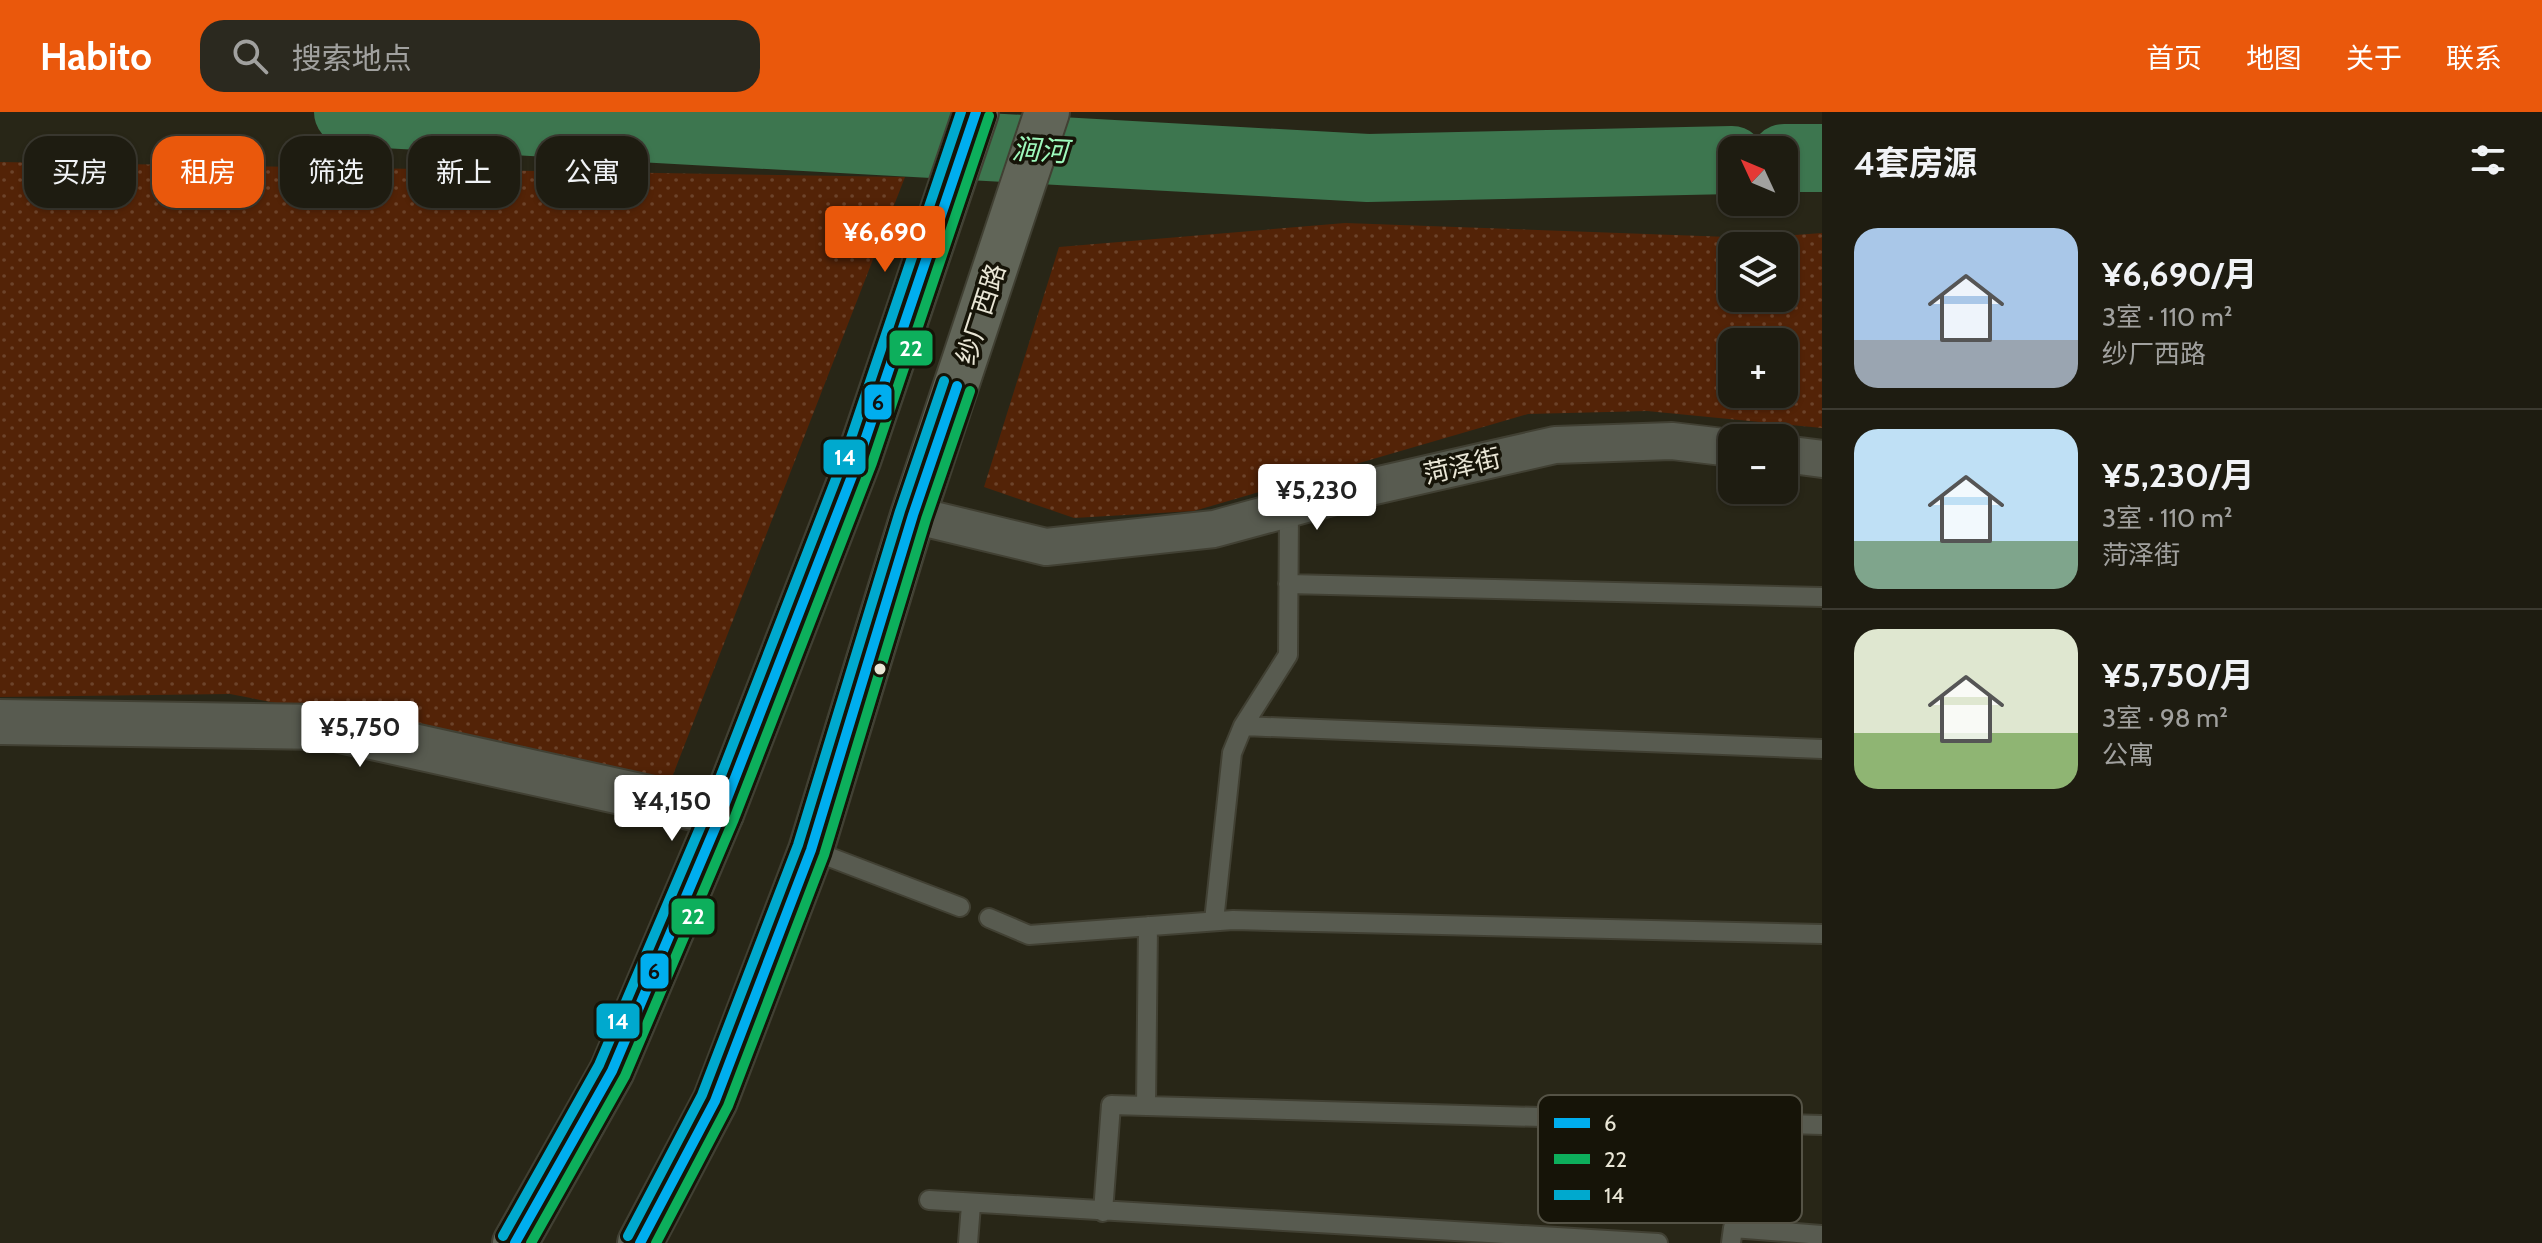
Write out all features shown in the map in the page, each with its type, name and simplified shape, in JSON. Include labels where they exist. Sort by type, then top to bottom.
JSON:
[{"type":"main road","points":[[515,1243],[612,1071],[721,814],[859,458],[976,112]]},
{"type":"main road","name":"纱厂西路","points":[[640,1243],[715,1101],[811,850],[919,499],[1047,112]]},
{"type":"street","name":"菏泽街","points":[[919,499],[1046,547],[1214,529],[1555,445],[1672,441],[1718,446]]},
{"type":"street","points":[[1798,456],[1822,459]]},
{"type":"street","points":[[0,722],[327,727],[721,814]]},
{"type":"lane","points":[[1214,921],[1232,753],[1243,726],[1288,655],[1289,509]]},
{"type":"lane","points":[[1288,584],[1822,597]]},
{"type":"lane","points":[[1243,726],[1822,749]]},
{"type":"lane","points":[[811,850],[960,907]]},
{"type":"lane","points":[[989,918],[1029,935],[1214,921],[1822,934]]},
{"type":"lane","points":[[1146,1106],[1148,926]]},
{"type":"lane","points":[[1103,1212],[1111,1105],[1538,1117]]},
{"type":"lane","points":[[1802,1124],[1822,1125]]},
{"type":"lane","points":[[929,1200],[971,1205],[1658,1243]]},
{"type":"lane","points":[[968,1243],[971,1205]]},
{"type":"lane","points":[[1731,1243],[1733,1228],[1822,1235]]},
{"type":"shaded area","points":[[0,162],[24,162],[24,208],[136,208],[136,164],[152,165],[152,208],[264,208],[264,166],[280,167],[280,208],[392,208],[392,168],[408,169],[408,208],[520,208],[520,171],[536,171],[536,208],[648,208],[648,173],[905,177],[671,780],[230,694],[0,697]]},
{"type":"shaded area","points":[[1345,223],[1718,237],[1718,312],[1798,312],[1798,235],[1822,233],[1822,428],[1647,411],[1528,414],[1194,511],[1074,518],[984,487],[1059,247]]},
{"type":"waterway","name":"涧河","points":[[348,112],[1368,168],[1718,160]]},
{"type":"waterway","name":"涧河","points":[[1798,158],[1822,158]]},
{"type":"transit line","name":"14","points":[[503,1236],[599,1065],[708,809],[846,453],[961,112]]},
{"type":"transit line","name":"6","points":[[515,1243],[612,1071],[721,814],[859,458],[976,112]]},
{"type":"transit line","name":"22","points":[[531,1243],[625,1076],[734,819],[872,463],[989,116]]},
{"type":"transit line","name":"14","points":[[628,1236],[702,1095],[798,845],[900,511],[944,381]]},
{"type":"transit line","name":"6","points":[[640,1243],[715,1101],[811,850],[913,515],[957,386]]},
{"type":"transit line","name":"22","points":[[656,1243],[728,1106],[824,855],[926,519],[970,391]]}]
